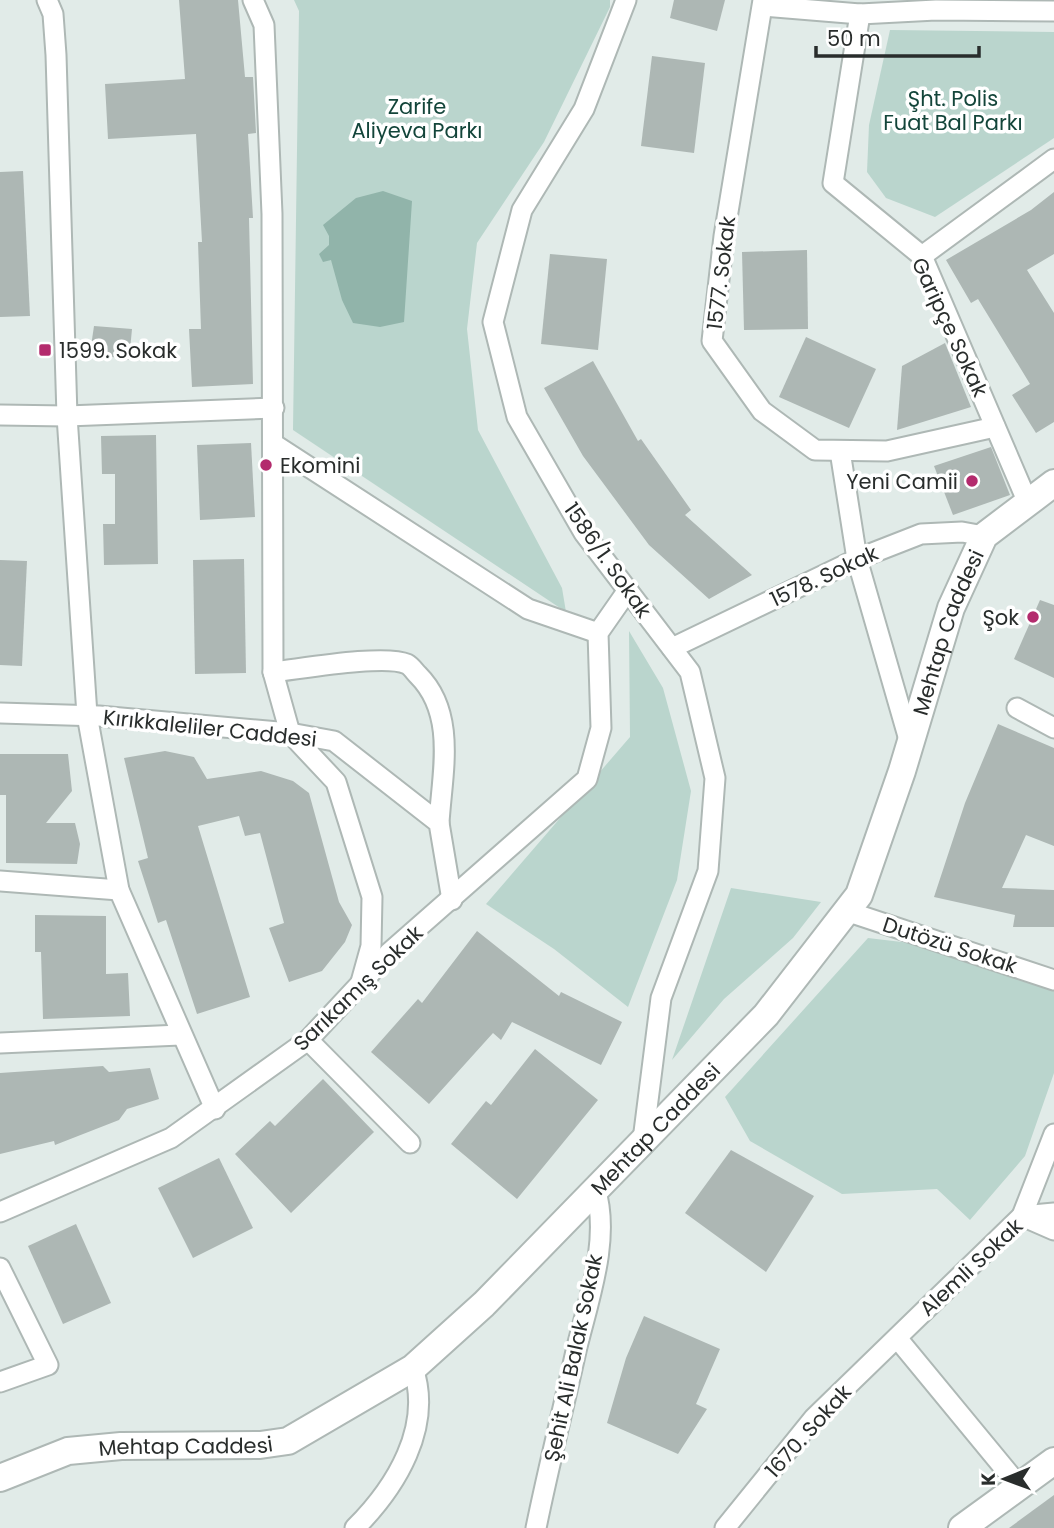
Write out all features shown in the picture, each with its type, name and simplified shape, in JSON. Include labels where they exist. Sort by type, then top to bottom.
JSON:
[{"type":"main road","name":"Mehtap Caddesi","points":[[0,1478],[68,1451],[121,1446],[260,1445],[288,1441],[413,1368],[484,1304],[766,1015],[859,895],[911,743],[951,608],[984,536],[1054,483]]},
{"type":"main road","points":[[962,1528],[1054,1461]]},
{"type":"street","points":[[47,0],[53,14],[56,55],[67,416],[87,716],[119,890],[180,1035],[215,1109]]},
{"type":"street","points":[[253,0],[264,25],[272,214],[275,445],[272,533],[273,672],[290,733],[336,782],[372,897],[371,946],[361,982]]},
{"type":"street","name":"1586/1. Sokak","points":[[626,0],[584,109],[522,210],[493,322],[517,417],[583,533],[690,672],[715,778],[708,871],[661,998],[643,1140]]},
{"type":"street","points":[[763,3],[860,14],[936,5],[1054,11]]},
{"type":"street","name":"1577. Sokak","points":[[763,3],[724,236],[712,341],[762,411],[815,450],[887,452],[995,426]]},
{"type":"street","name":"Garipçe Sokak","points":[[860,14],[833,183],[922,256],[1028,503]]},
{"type":"street","points":[[922,256],[1054,159]]},
{"type":"street","points":[[0,415],[67,416],[274,408]]},
{"type":"street","points":[[275,445],[528,609],[598,633],[628,590]]},
{"type":"street","points":[[840,451],[857,559],[911,743]]},
{"type":"street","name":"1578. Sokak","points":[[672,648],[857,559],[921,534],[962,532],[984,536]]},
{"type":"street","name":"Sarıkamış Sokak","points":[[0,1212],[171,1138],[215,1109],[308,1040],[389,953],[587,779],[601,728],[598,633]]},
{"type":"street","points":[[273,672],[384,660],[408,664],[430,687],[440,707],[444,729],[439,823],[452,900]]},
{"type":"street","points":[[1017,708],[1054,728]]},
{"type":"street","name":"Kırıkkaleliler Caddesi","points":[[0,712],[87,716],[290,733],[334,741],[439,823]]},
{"type":"street","points":[[0,881],[119,890]]},
{"type":"street","name":"Dutözü Sokak","points":[[846,911],[1054,980]]},
{"type":"street","points":[[0,1043],[180,1035]]},
{"type":"street","points":[[308,1040],[410,1143]]},
{"type":"street","points":[[1054,1134],[1022,1216],[1054,1230]]},
{"type":"street","name":"Şehit Ali Balak Sokak","points":[[536,1528],[591,1289],[600,1226],[600,1205],[595,1188]]},
{"type":"street","name":"Alemli Sokak","points":[[897,1338],[1022,1216],[1054,1213]]},
{"type":"street","points":[[0,1268],[48,1365],[0,1382]]},
{"type":"street","points":[[897,1338],[1019,1486]]},
{"type":"street","name":"1670. Sokak","points":[[725,1528],[814,1418],[897,1338]]},
{"type":"street","points":[[355,1528],[383,1495],[414,1439],[421,1404],[413,1368]]},
{"type":"green space","name":"Zarife Aliyeva Parkı","points":[[294,0],[610,0],[610,7],[544,142],[477,243],[467,329],[478,430],[562,588],[566,612],[293,430],[299,11]]},
{"type":"green space","name":"Şht. Polis Fuat Bal Parkı","points":[[890,30],[1054,32],[1054,138],[935,217],[886,198],[867,172],[869,125]]},
{"type":"green space","points":[[629,631],[663,688],[691,791],[677,880],[628,1007],[554,949],[486,904],[630,737]]},
{"type":"green space","points":[[731,888],[821,902],[793,938],[724,999],[672,1060]]},
{"type":"green space","points":[[868,938],[952,948],[1054,987],[1054,1073],[1025,1156],[970,1220],[937,1189],[842,1194],[750,1141],[725,1097]]},
{"type":"shaded area","points":[[383,191],[412,201],[404,322],[380,327],[353,323],[342,300],[331,260],[323,262],[319,254],[329,245],[329,236],[323,225],[356,198]]},
{"type":"building","points":[[179,0],[238,0],[245,77],[253,77],[256,133],[248,134],[253,218],[249,218],[253,384],[192,387],[189,329],[201,329],[198,242],[202,242],[196,134],[108,139],[105,84],[185,79]]},
{"type":"building","points":[[674,0],[725,0],[717,31],[670,18]]},
{"type":"building","points":[[652,56],[705,63],[694,153],[641,146]]},
{"type":"building","points":[[23,171],[30,316],[0,317],[0,172]]},
{"type":"building","points":[[1054,192],[1054,254],[1027,270],[1054,313],[1054,422],[1036,433],[1012,395],[1030,384],[978,299],[971,303],[946,260],[1031,210]]},
{"type":"building","points":[[807,250],[808,329],[744,330],[742,252]]},
{"type":"building","points":[[550,254],[607,259],[598,350],[541,344]]},
{"type":"building","points":[[94,326],[132,329],[129,360],[90,353]]},
{"type":"building","points":[[806,337],[876,369],[849,428],[779,397]]},
{"type":"building","points":[[945,343],[971,407],[897,430],[902,366]]},
{"type":"building","points":[[593,361],[638,441],[641,439],[691,510],[685,515],[752,575],[709,599],[649,545],[583,456],[544,388]]},
{"type":"building","points":[[156,435],[158,564],[104,565],[103,524],[115,524],[115,474],[102,474],[101,436]]},
{"type":"building","points":[[251,443],[255,517],[200,520],[197,445]]},
{"type":"building","name":"Yeni Camii","points":[[991,447],[1010,495],[953,515],[934,466]]},
{"type":"building","points":[[244,559],[246,673],[195,674],[193,560]]},
{"type":"building","points":[[0,560],[27,561],[22,666],[0,665]]},
{"type":"building","points":[[1040,600],[1054,605],[1054,678],[1014,659]]},
{"type":"building","points":[[998,724],[1054,748],[1054,846],[1026,835],[1002,888],[1054,890],[1054,927],[1013,927],[1015,915],[934,897],[965,803]]},
{"type":"building","points":[[165,751],[194,757],[207,779],[261,771],[293,781],[309,793],[339,902],[352,925],[345,942],[322,971],[289,982],[269,928],[284,923],[260,833],[245,836],[239,816],[198,826],[250,997],[197,1014],[166,920],[158,923],[138,861],[148,858],[124,758]]},
{"type":"building","points":[[0,754],[68,754],[72,791],[46,823],[75,823],[80,844],[77,864],[6,863],[6,795],[0,795]]},
{"type":"building","points":[[35,915],[106,916],[106,974],[128,973],[130,1016],[43,1019],[41,952],[35,952]]},
{"type":"building","points":[[477,931],[559,996],[561,992],[622,1022],[601,1065],[512,1022],[501,1040],[493,1033],[429,1104],[371,1052],[418,999],[422,1003]]},
{"type":"building","points":[[535,1049],[598,1100],[517,1199],[451,1144],[486,1101],[491,1105]]},
{"type":"building","points":[[103,1066],[109,1072],[150,1068],[159,1099],[127,1109],[119,1120],[55,1145],[54,1141],[0,1154],[0,1073]]},
{"type":"building","points":[[323,1079],[374,1132],[291,1213],[235,1154],[270,1121],[275,1126]]},
{"type":"building","points":[[731,1150],[814,1196],[766,1272],[685,1213]]},
{"type":"building","points":[[219,1158],[253,1228],[193,1258],[158,1188]]},
{"type":"building","points":[[76,1224],[111,1303],[63,1324],[28,1246]]},
{"type":"building","points":[[644,1316],[720,1349],[696,1404],[707,1409],[678,1454],[607,1423],[626,1358]]},
{"type":"building","points":[[1054,1495],[1054,1528],[1009,1528]]},
{"type":"place","name":"1599. Sokak","points":[[45,350]]},
{"type":"place","name":"Ekomini","points":[[266,465]]},
{"type":"place","name":"Yeni Camii","points":[[972,481]]},
{"type":"place","name":"Şok","points":[[1033,617]]}]
